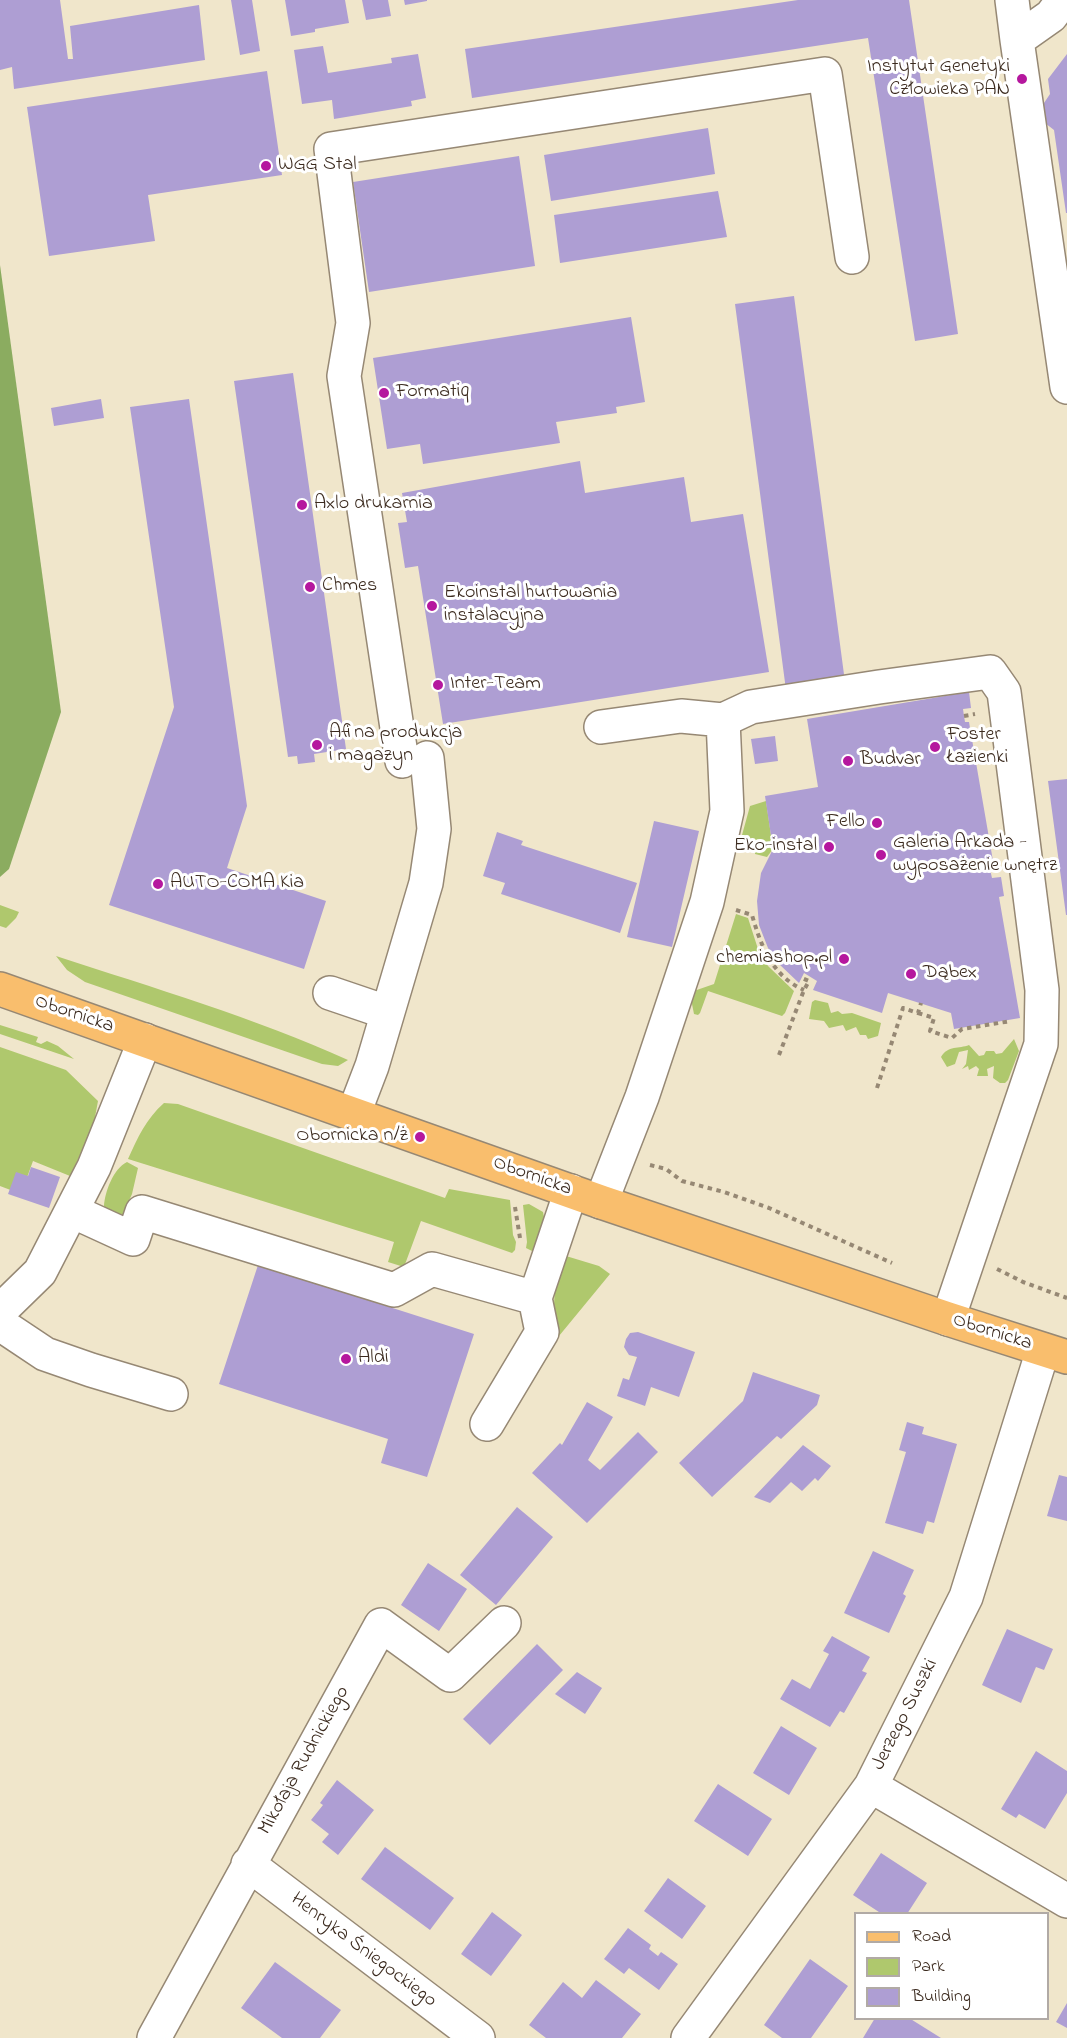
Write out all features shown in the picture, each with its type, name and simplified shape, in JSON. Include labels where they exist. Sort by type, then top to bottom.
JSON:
[{"type":"main road","name":"Obornicka","points":[[0,989],[601,1202],[1055,1353]]},
{"type":"street","points":[[1012,0],[1067,387]]},
{"type":"street","points":[[1017,40],[1051,16],[1063,0]]},
{"type":"street","points":[[354,1113],[372,1066],[386,1012],[426,883],[434,829],[415,759],[344,376],[353,323],[331,149],[825,74],[852,257]]},
{"type":"street","points":[[601,727],[681,716],[723,720],[751,707],[990,672],[1004,692],[1042,990],[1041,1044],[948,1319]]},
{"type":"street","points":[[601,1202],[642,1096],[707,902],[727,811],[723,720]]},
{"type":"street","points":[[330,993],[386,1012]]},
{"type":"street","points":[[0,1311],[40,1272],[98,1157],[145,1040]]},
{"type":"street","points":[[487,1424],[542,1332],[535,1298],[571,1191]]},
{"type":"street","points":[[72,1211],[133,1239],[142,1212],[394,1290],[432,1269],[535,1298]]},
{"type":"street","points":[[0,1324],[45,1354],[171,1394]]},
{"type":"street","name":"Jerzego Suszki","points":[[688,2038],[870,1786],[966,1597],[1055,1353]]},
{"type":"street","name":"Mikołaja Rudnickiego","points":[[154,2038],[381,1625],[450,1675],[504,1623]]},
{"type":"street","points":[[870,1786],[1067,1901]]},
{"type":"street","name":"Henryka Śniegockiego","points":[[248,1864],[478,2038]]},
{"type":"path","points":[[707,902],[752,915],[766,956],[776,969],[794,985],[804,990]]},
{"type":"path","points":[[779,1055],[809,981],[802,978]]},
{"type":"path","points":[[918,1013],[921,1003]]},
{"type":"path","points":[[877,1088],[903,1008],[934,1018],[930,1031],[952,1038],[962,1029],[1015,1020]]},
{"type":"path","points":[[644,1163],[666,1169],[682,1181],[724,1192],[769,1208],[902,1268]]},
{"type":"path","points":[[966,1265],[984,1262],[1023,1282],[1067,1298]]},
{"type":"green space","points":[[0,265],[61,712],[9,869],[0,877]]},
{"type":"green space","points":[[766,801],[773,849],[767,857],[755,854],[755,850],[739,846],[750,806]]},
{"type":"green space","points":[[0,905],[19,912],[6,928],[0,926]]},
{"type":"green space","points":[[736,914],[748,918],[758,949],[768,966],[794,991],[782,1016],[708,991],[700,1013],[694,1014],[690,994],[714,984]]},
{"type":"green space","points":[[56,956],[241,1017],[348,1060],[338,1066],[322,1064],[85,982],[67,970]]},
{"type":"green space","points":[[815,1000],[828,1003],[831,1013],[838,1011],[842,1014],[852,1013],[881,1023],[878,1036],[868,1039],[866,1035],[860,1035],[856,1027],[846,1031],[843,1025],[829,1028],[824,1021],[809,1019],[812,1002]]},
{"type":"green space","points":[[0,1025],[38,1037],[36,1042],[41,1044],[47,1041],[58,1046],[74,1059],[0,1034]]},
{"type":"green space","points":[[1014,1039],[1019,1051],[1005,1083],[1000,1083],[993,1078],[994,1066],[987,1069],[988,1076],[977,1076],[979,1069],[976,1066],[969,1070],[968,1066],[962,1069],[966,1064],[968,1050],[959,1052],[955,1064],[947,1067],[941,1057],[950,1049],[969,1045],[979,1056],[984,1055],[986,1051],[1002,1053]]},
{"type":"green space","points":[[0,1047],[66,1070],[98,1101],[93,1128],[70,1176],[33,1161],[21,1194],[0,1186]]},
{"type":"green space","points":[[164,1103],[178,1104],[445,1198],[449,1189],[510,1200],[515,1250],[512,1253],[421,1221],[404,1267],[388,1262],[394,1242],[128,1159],[147,1122]]},
{"type":"green space","points":[[127,1162],[138,1168],[132,1194],[121,1219],[110,1214],[104,1206],[111,1181],[122,1165]]},
{"type":"green space","points":[[529,1204],[543,1212],[545,1222],[534,1252],[526,1248],[523,1205]]},
{"type":"green space","points":[[566,1256],[599,1266],[610,1274],[545,1353],[553,1323],[555,1286]]},
{"type":"building","points":[[0,0],[60,0],[68,59],[73,59],[70,26],[199,5],[205,60],[14,89],[12,67],[0,70]]},
{"type":"building","points":[[231,0],[252,0],[260,51],[240,55]]},
{"type":"building","points":[[285,0],[345,0],[349,23],[291,36]]},
{"type":"building","points":[[362,0],[388,0],[391,16],[366,20]]},
{"type":"building","points":[[404,0],[427,0],[427,1],[405,5]]},
{"type":"building","points":[[798,0],[909,0],[958,334],[915,341],[868,38],[472,98],[465,49]]},
{"type":"building","points":[[323,46],[328,73],[392,63],[391,58],[418,54],[426,98],[411,101],[412,106],[334,119],[332,100],[302,104],[294,50]]},
{"type":"building","points":[[1067,54],[1066,213],[1054,130],[1045,123],[1042,106],[1050,94],[1048,79]]},
{"type":"building","points":[[267,71],[282,175],[148,195],[155,241],[49,256],[27,107]]},
{"type":"building","points":[[708,128],[715,174],[551,201],[544,155]]},
{"type":"building","points":[[519,156],[535,266],[369,292],[353,182]]},
{"type":"building","points":[[718,191],[727,237],[560,263],[554,215]]},
{"type":"building","points":[[794,296],[845,682],[786,690],[735,304]]},
{"type":"building","points":[[631,317],[645,402],[616,407],[617,413],[556,422],[560,443],[423,464],[420,444],[387,449],[373,358]]},
{"type":"building","points":[[293,373],[346,749],[314,754],[315,762],[298,764],[297,756],[288,757],[234,381]]},
{"type":"building","points":[[101,399],[104,418],[54,426],[51,408]]},
{"type":"building","points":[[189,399],[247,806],[227,868],[326,901],[304,969],[109,905],[174,707],[130,407]]},
{"type":"building","points":[[580,461],[585,493],[684,477],[691,522],[743,514],[769,672],[443,724],[418,566],[405,568],[398,523],[407,522],[402,493]]},
{"type":"building","name":"Galeria Arkada - wyposażenie wnętrz","points":[[969,692],[971,708],[963,709],[964,716],[965,722],[969,722],[993,861],[988,861],[992,878],[1001,877],[1004,896],[999,897],[1020,1018],[954,1029],[951,1013],[888,993],[882,1013],[813,990],[817,981],[804,973],[799,983],[779,964],[768,948],[759,925],[757,901],[761,873],[773,849],[765,796],[818,787],[807,719]]},
{"type":"building","points":[[775,736],[778,761],[755,764],[751,739]]},
{"type":"building","points":[[1067,779],[1067,915],[1066,915],[1048,781]]},
{"type":"building","points":[[654,821],[699,831],[672,947],[627,937]]},
{"type":"building","points":[[497,832],[523,841],[521,845],[637,883],[620,933],[501,894],[505,883],[483,876]]},
{"type":"building","points":[[31,1167],[60,1177],[49,1208],[8,1194],[16,1172],[28,1176]]},
{"type":"building","name":"Aldi","points":[[258,1265],[474,1334],[427,1477],[381,1463],[388,1439],[219,1384]]},
{"type":"building","points":[[638,1332],[695,1352],[679,1397],[651,1387],[645,1406],[617,1396],[623,1378],[629,1380],[637,1357],[629,1355],[624,1347],[626,1339],[630,1333]]},
{"type":"building","points":[[753,1372],[820,1395],[817,1405],[781,1439],[777,1436],[712,1497],[679,1463],[743,1401]]},
{"type":"building","points":[[587,1402],[613,1417],[588,1460],[600,1470],[638,1432],[658,1452],[587,1523],[532,1473],[560,1443],[562,1445]]},
{"type":"building","points":[[907,1422],[924,1427],[922,1434],[957,1444],[934,1523],[927,1521],[923,1534],[885,1523],[906,1452],[899,1450]]},
{"type":"building","points":[[803,1445],[831,1466],[818,1481],[815,1478],[802,1491],[791,1482],[770,1503],[754,1497]]},
{"type":"building","points":[[1059,1475],[1067,1477],[1067,1521],[1047,1516]]},
{"type":"building","points":[[517,1507],[553,1537],[496,1605],[460,1575]]},
{"type":"building","points":[[873,1551],[914,1570],[903,1594],[906,1596],[889,1633],[844,1613]]},
{"type":"building","points":[[428,1563],[467,1589],[439,1631],[401,1605]]},
{"type":"building","points":[[1007,1629],[1053,1649],[1044,1670],[1036,1667],[1021,1703],[982,1685]]},
{"type":"building","points":[[832,1636],[870,1657],[862,1671],[867,1673],[844,1713],[840,1711],[830,1727],[780,1699],[792,1679],[810,1689],[829,1654],[823,1651]]},
{"type":"building","points":[[537,1644],[563,1670],[490,1745],[463,1719]]},
{"type":"building","points":[[577,1672],[602,1688],[585,1714],[555,1694]]},
{"type":"building","points":[[781,1726],[817,1748],[789,1795],[753,1773]]},
{"type":"building","points":[[1036,1751],[1067,1771],[1067,1793],[1045,1829],[1019,1814],[1016,1818],[1001,1809]]},
{"type":"building","points":[[337,1780],[374,1810],[338,1855],[322,1842],[329,1834],[311,1820],[323,1805],[320,1803]]},
{"type":"building","points":[[718,1784],[772,1819],[748,1856],[694,1821]]},
{"type":"building","points":[[385,1847],[454,1898],[430,1930],[361,1879]]},
{"type":"building","points":[[881,1853],[927,1883],[908,1912],[879,1912],[853,1895]]},
{"type":"building","points":[[668,1878],[706,1906],[682,1939],[644,1911]]},
{"type":"building","points":[[492,1912],[522,1935],[491,1976],[461,1954]]},
{"type":"building","points":[[628,1928],[651,1945],[649,1949],[658,1956],[661,1952],[678,1964],[659,1990],[629,1968],[624,1974],[604,1959]]},
{"type":"building","points":[[810,1959],[848,1986],[811,2038],[782,2038],[764,2025]]},
{"type":"building","points":[[275,1962],[341,2010],[320,2038],[282,2038],[241,2008]]},
{"type":"building","points":[[596,1980],[641,2014],[622,2038],[546,2038],[529,2025],[563,1982],[582,1998]]},
{"type":"building","points":[[1067,2003],[1067,2028],[1056,2022]]},
{"type":"building","points":[[874,2020],[912,2020],[941,2038],[863,2038]]},
{"type":"place","name":"Instytut Genetyki Człowieka PAN","points":[[1022,79]]},
{"type":"place","name":"WGG Stal","points":[[266,166]]},
{"type":"place","name":"Formatiq","points":[[384,393]]},
{"type":"place","name":"Axlo drukarnia","points":[[302,505]]},
{"type":"place","name":"Chmes","points":[[310,587]]},
{"type":"place","name":"Ekoinstal hurtowania instalacyjna","points":[[432,606]]},
{"type":"place","name":"Inter-Team","points":[[438,685]]},
{"type":"place","name":"Afina produkcja i magazyn","points":[[317,745]]},
{"type":"place","name":"Foster Łazienki","points":[[935,747]]},
{"type":"place","name":"Budvar","points":[[848,761]]},
{"type":"place","name":"Fello","points":[[877,823]]},
{"type":"place","name":"Eko-instal","points":[[829,847]]},
{"type":"place","name":"Galeria Arkada - wyposażenie wnętrz","points":[[881,855]]},
{"type":"place","name":"AUTO-COMA Kia","points":[[158,884]]},
{"type":"place","name":"chemiashop.pl","points":[[844,959]]},
{"type":"place","name":"Dąbex","points":[[911,974]]},
{"type":"place","name":"Obornicka n/ż","points":[[420,1137]]},
{"type":"place","name":"Aldi","points":[[346,1359]]}]
